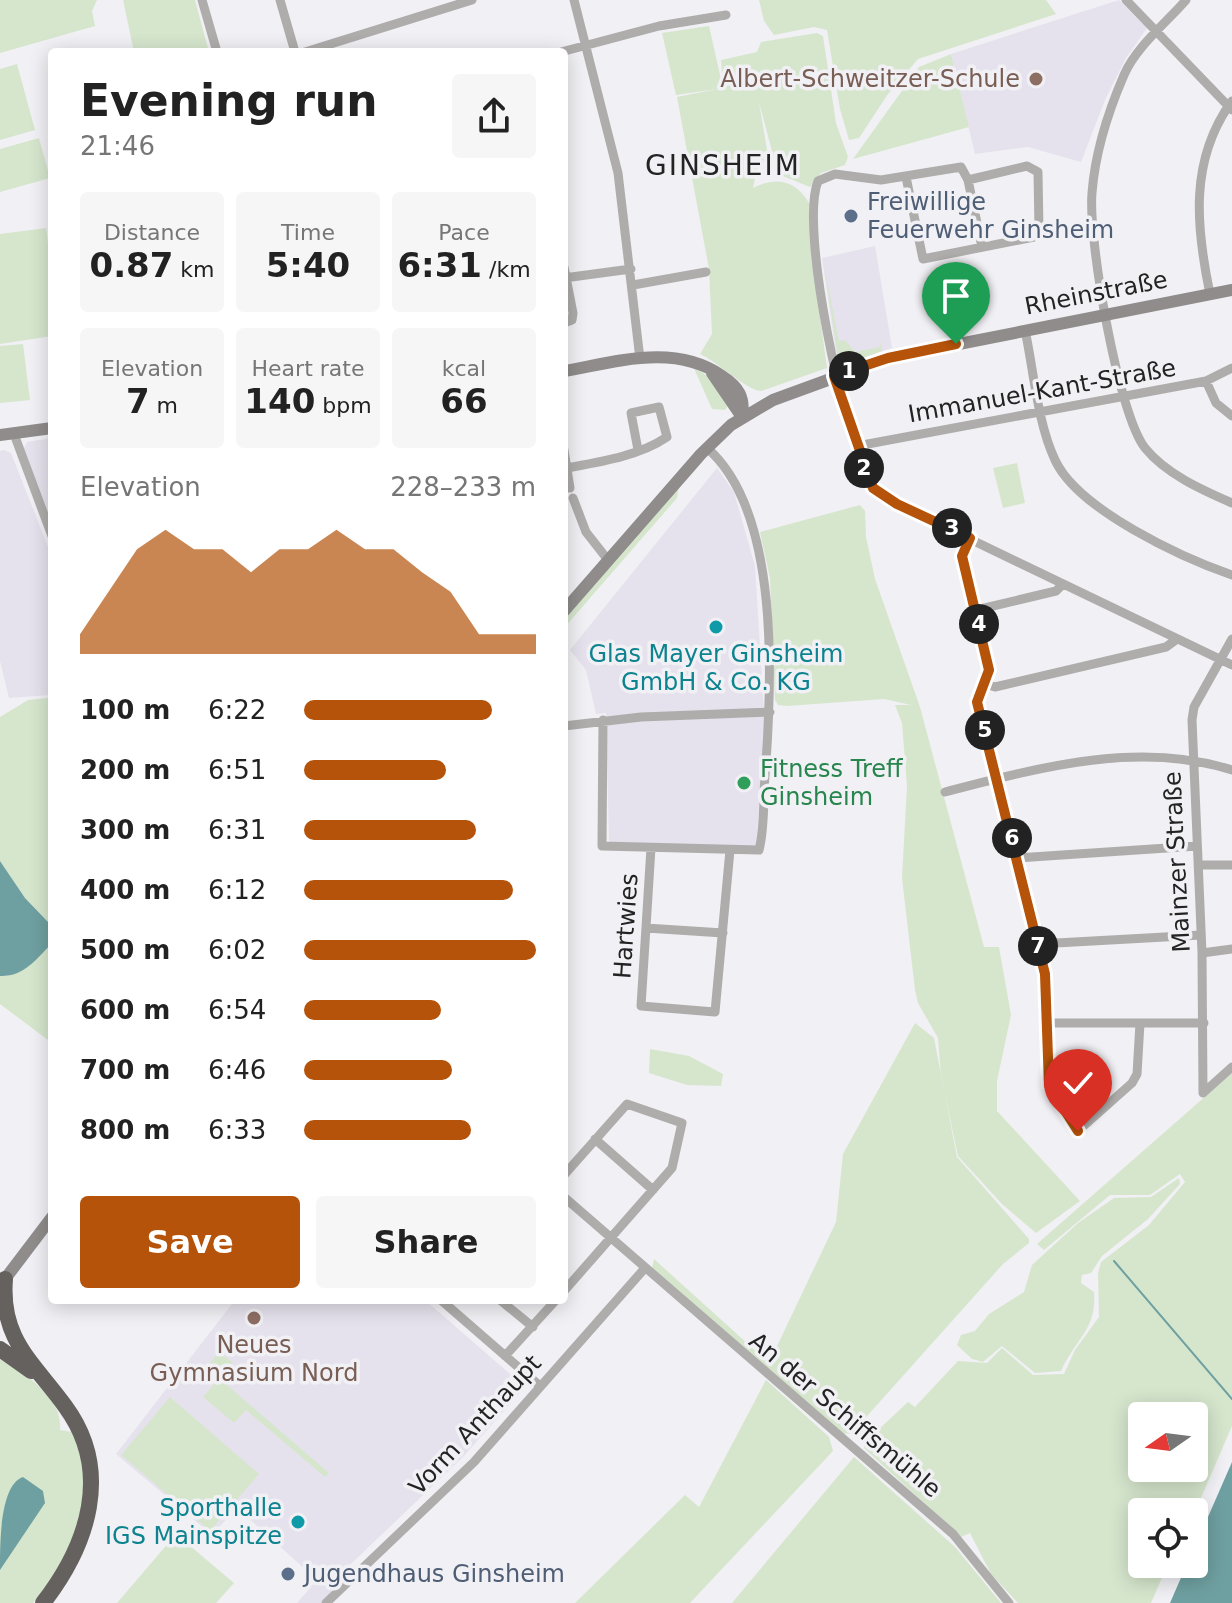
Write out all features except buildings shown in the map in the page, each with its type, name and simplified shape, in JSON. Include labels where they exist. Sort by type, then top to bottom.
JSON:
[{"type":"highway","points":[[3,1282],[4,1328],[74,1419],[87,1448],[92,1480],[86,1527],[71,1561],[43,1603]]},
{"type":"highway","points":[[2,1352],[40,1377]]},
{"type":"main road","name":"Rheinstraße","points":[[568,606],[707,448],[742,417],[773,400],[888,358],[1232,290]]},
{"type":"main road","points":[[568,370],[678,356],[707,368],[739,391],[773,400]]},
{"type":"main road","points":[[707,368],[742,417]]},
{"type":"main road","points":[[739,391],[744,402],[742,417]]},
{"type":"main road","points":[[0,435],[48,429]]},
{"type":"main road","points":[[3,1282],[48,1222]]},
{"type":"street","points":[[202,0],[216,48]]},
{"type":"street","points":[[280,0],[294,48]]},
{"type":"street","points":[[318,48],[472,0]]},
{"type":"street","points":[[574,0],[588,45],[617,168],[640,359]]},
{"type":"street","points":[[1126,0],[1231,106],[1207,149],[1197,195],[1197,224],[1210,294]]},
{"type":"street","points":[[1186,0],[1125,72],[1103,134],[1094,174],[1091,209],[1094,248],[1123,396],[1133,431],[1147,450],[1199,488],[1232,503]]},
{"type":"street","points":[[568,50],[659,26],[726,15]]},
{"type":"street","points":[[906,177],[923,259],[1034,237],[1039,231],[1038,172],[1027,166],[968,180]]},
{"type":"street","points":[[982,247],[968,180],[961,167],[881,180],[822,177],[814,191],[816,249],[834,376],[873,488],[897,504],[1232,665]]},
{"type":"street","points":[[568,278],[631,269]]},
{"type":"street","points":[[633,285],[706,272]]},
{"type":"street","points":[[568,288],[573,313],[572,320],[568,322]]},
{"type":"street","points":[[1025,330],[1041,410],[1056,463],[1072,484],[1104,510],[1151,540],[1232,575]]},
{"type":"street","name":"Immanuel-Kant-Straße","points":[[857,446],[1206,381],[1232,368]]},
{"type":"street","points":[[1206,381],[1216,403],[1232,416]]},
{"type":"street","points":[[568,468],[638,450],[667,437],[659,407],[631,413],[638,450]]},
{"type":"street","points":[[14,434],[48,525]]},
{"type":"street","points":[[603,720],[602,846],[759,850],[770,712],[764,584],[754,531],[734,476],[707,448]]},
{"type":"street","points":[[568,473],[586,532],[608,560]]},
{"type":"street","points":[[970,538],[962,556],[989,670],[977,702],[1045,974],[1049,1085],[1078,1131],[1132,1083],[1137,1074],[1140,1023]]},
{"type":"street","points":[[976,610],[1056,591],[1063,584]]},
{"type":"street","points":[[985,684],[995,687],[1010,684],[1166,647],[1177,639]]},
{"type":"street","name":"Mainzer Straße","points":[[1232,639],[1194,707],[1191,760],[1202,953],[1203,1093],[1232,1067]]},
{"type":"street","points":[[568,725],[603,720],[770,712]]},
{"type":"street","points":[[945,792],[1085,760],[1191,760],[1232,770]]},
{"type":"street","points":[[1017,858],[1197,846]]},
{"type":"street","name":"Hartwies","points":[[651,848],[641,1006],[715,1012],[723,933]]},
{"type":"street","points":[[646,928],[723,933],[730,850]]},
{"type":"street","points":[[1198,865],[1232,865]]},
{"type":"street","points":[[1038,944],[1201,935]]},
{"type":"street","points":[[1202,953],[1232,949]]},
{"type":"street","points":[[1048,1023],[1204,1023]]},
{"type":"street","points":[[568,1170],[627,1104],[682,1123],[672,1168],[568,1286]]},
{"type":"street","points":[[595,1139],[653,1190]]},
{"type":"street","name":"An der Schiffsmühle","points":[[568,1200],[953,1534],[1009,1603]]},
{"type":"street","name":"Vorm Anthaupt","points":[[326,1603],[474,1462],[645,1268]]},
{"type":"street","points":[[453,1304],[540,1386]]},
{"type":"street","points":[[505,1304],[533,1327]]},
{"type":"street","points":[[505,1356],[553,1304]]},
{"type":"shaded area","name":"Albert-Schweitzer-Schule","points":[[1119,0],[1147,28],[1126,58],[1105,100],[1081,162],[1028,147],[975,154],[951,54]]},
{"type":"shaded area","points":[[875,246],[892,348],[845,363],[836,352],[822,258]]},
{"type":"shaded area","points":[[48,439],[48,512],[23,450],[27,442]]},
{"type":"shaded area","points":[[0,451],[11,453],[48,547],[48,695],[9,698],[0,661]]},
{"type":"shaded area","points":[[717,468],[734,492],[755,566],[765,730],[756,847],[609,842],[606,713],[596,714],[586,670],[570,650]]},
{"type":"shaded area","points":[[232,1304],[430,1304],[525,1387],[463,1457],[331,1583],[336,1589],[323,1603],[297,1603],[317,1580],[237,1508],[212,1535],[116,1454]]},
{"type":"green space","points":[[0,0],[97,0],[92,11],[95,26],[0,53]]},
{"type":"green space","points":[[123,0],[195,0],[208,48],[133,48]]},
{"type":"green space","points":[[759,0],[1046,0],[1056,14],[918,59],[888,94],[859,138],[849,140],[840,109],[827,30],[814,27],[774,35],[764,21]]},
{"type":"green space","points":[[709,26],[723,88],[721,60],[757,52],[761,42],[817,33],[823,36],[836,123],[848,157],[845,165],[821,173],[810,187],[778,174],[759,102],[769,162],[758,164],[753,188],[769,182],[784,182],[797,189],[809,203],[810,243],[827,368],[761,391],[748,386],[700,354],[712,334],[709,269],[677,97],[717,89],[676,95],[662,33]]},
{"type":"green space","points":[[951,54],[969,127],[853,159],[919,67]]},
{"type":"green space","points":[[17,64],[35,130],[0,140],[0,69]]},
{"type":"green space","points":[[39,138],[48,179],[0,192],[0,149]]},
{"type":"green space","points":[[46,228],[48,337],[0,344],[0,234]]},
{"type":"green space","points":[[824,265],[839,341],[845,340],[855,352],[880,347],[881,341],[882,351],[851,363],[838,357]]},
{"type":"green space","points":[[23,344],[30,400],[0,403],[0,346]]},
{"type":"green space","points":[[693,366],[710,378],[728,406],[725,410],[712,409]]},
{"type":"green space","points":[[1017,463],[1025,503],[1003,508],[993,468]]},
{"type":"green space","points":[[679,486],[677,498],[568,623],[568,614]]},
{"type":"green space","points":[[860,505],[865,511],[866,537],[875,579],[920,707],[984,947],[999,947],[1011,1015],[997,1081],[997,1111],[1080,1201],[1036,1233],[1002,1204],[958,1156],[941,1076],[938,1038],[918,1003],[902,878],[907,786],[902,723],[895,705],[911,705],[884,699],[787,706],[778,705],[775,700],[770,578],[760,532]]},
{"type":"green space","points":[[48,698],[48,922],[25,898],[0,861],[0,717],[28,700]]},
{"type":"green space","points":[[48,922],[48,1040],[0,1004],[0,976],[7,976]]},
{"type":"green space","points":[[915,1023],[934,1038],[957,1157],[1029,1239],[1029,1243],[1003,1264],[851,1434],[838,1433],[652,1268],[654,1259],[769,1363],[836,1222],[843,1154]]},
{"type":"green space","points":[[650,1049],[689,1056],[723,1074],[721,1086],[687,1085],[649,1073]]},
{"type":"green space","points":[[1232,1073],[1232,1426],[1208,1482],[1208,1402],[1128,1402],[1128,1482],[1208,1482],[1201,1498],[1128,1498],[1128,1578],[1162,1578],[1151,1603],[1018,1603],[991,1574],[970,1533],[961,1537],[864,1448],[864,1443],[908,1402],[915,1407],[958,1361],[987,1363],[1002,1348],[1033,1375],[1064,1374],[1075,1350],[1099,1317],[1098,1273],[1101,1262],[1149,1225],[1185,1182],[1180,1174],[1150,1195],[1110,1195],[1044,1250],[1037,1244]]},
{"type":"green space","points":[[1179,1178],[1180,1184],[1148,1219],[1102,1256],[1091,1273],[1082,1275],[1081,1283],[1094,1292],[1092,1315],[1061,1371],[1035,1373],[1002,1346],[983,1362],[972,1359],[957,1345],[961,1335],[975,1331],[989,1314],[1024,1292],[1032,1265],[1078,1223],[1114,1198],[1151,1197]]},
{"type":"green space","points":[[219,1352],[233,1363],[220,1379],[329,1473],[325,1477],[246,1410],[234,1423],[203,1397],[215,1383],[202,1372]]},
{"type":"green space","points":[[0,1359],[31,1380],[49,1397],[56,1407],[60,1430],[72,1432],[85,1467],[86,1485],[80,1522],[55,1574],[33,1603],[0,1603]]},
{"type":"green space","points":[[766,1380],[829,1437],[833,1451],[690,1603],[575,1603],[685,1495],[699,1507]]},
{"type":"green space","points":[[170,1397],[259,1474],[210,1531],[121,1455]]},
{"type":"green space","points":[[854,1457],[955,1547],[1001,1603],[732,1603]]},
{"type":"green space","points":[[176,1534],[234,1583],[216,1603],[117,1603]]},
{"type":"water","points":[[0,861],[25,898],[48,922],[48,947],[22,971],[0,976]]},
{"type":"water","points":[[1232,1462],[1232,1603],[1170,1603],[1181,1578],[1208,1578],[1208,1517]]},
{"type":"water","points":[[23,1477],[43,1491],[45,1503],[0,1570],[1,1530],[6,1502],[15,1482]]},
{"type":"waterway","points":[[1114,1261],[1232,1399]]},
{"type":"place","name":"Albert-Schweitzer-Schule","points":[[1036,79]]},
{"type":"place","name":"Freiwillige Feuerwehr Ginsheim","points":[[851,216]]},
{"type":"place","name":"Glas Mayer Ginsheim GmbH & Co. KG","points":[[716,627]]},
{"type":"place","name":"Fitness Treff Ginsheim","points":[[744,783]]},
{"type":"place","name":"Neues Gymnasium Nord","points":[[254,1318]]},
{"type":"place","name":"Sporthalle IGS Mainspitze","points":[[298,1522]]},
{"type":"place","name":"Jugendhaus Ginsheim","points":[[288,1574]]},
{"type":"district","name":"GINSHEIM","points":[[723,165]]},
{"type":"route","points":[[956,344],[888,358],[834,376],[868,481],[873,488],[897,504],[970,538],[962,556],[989,670],[977,702],[1045,974],[1049,1085],[1078,1131]]}]
